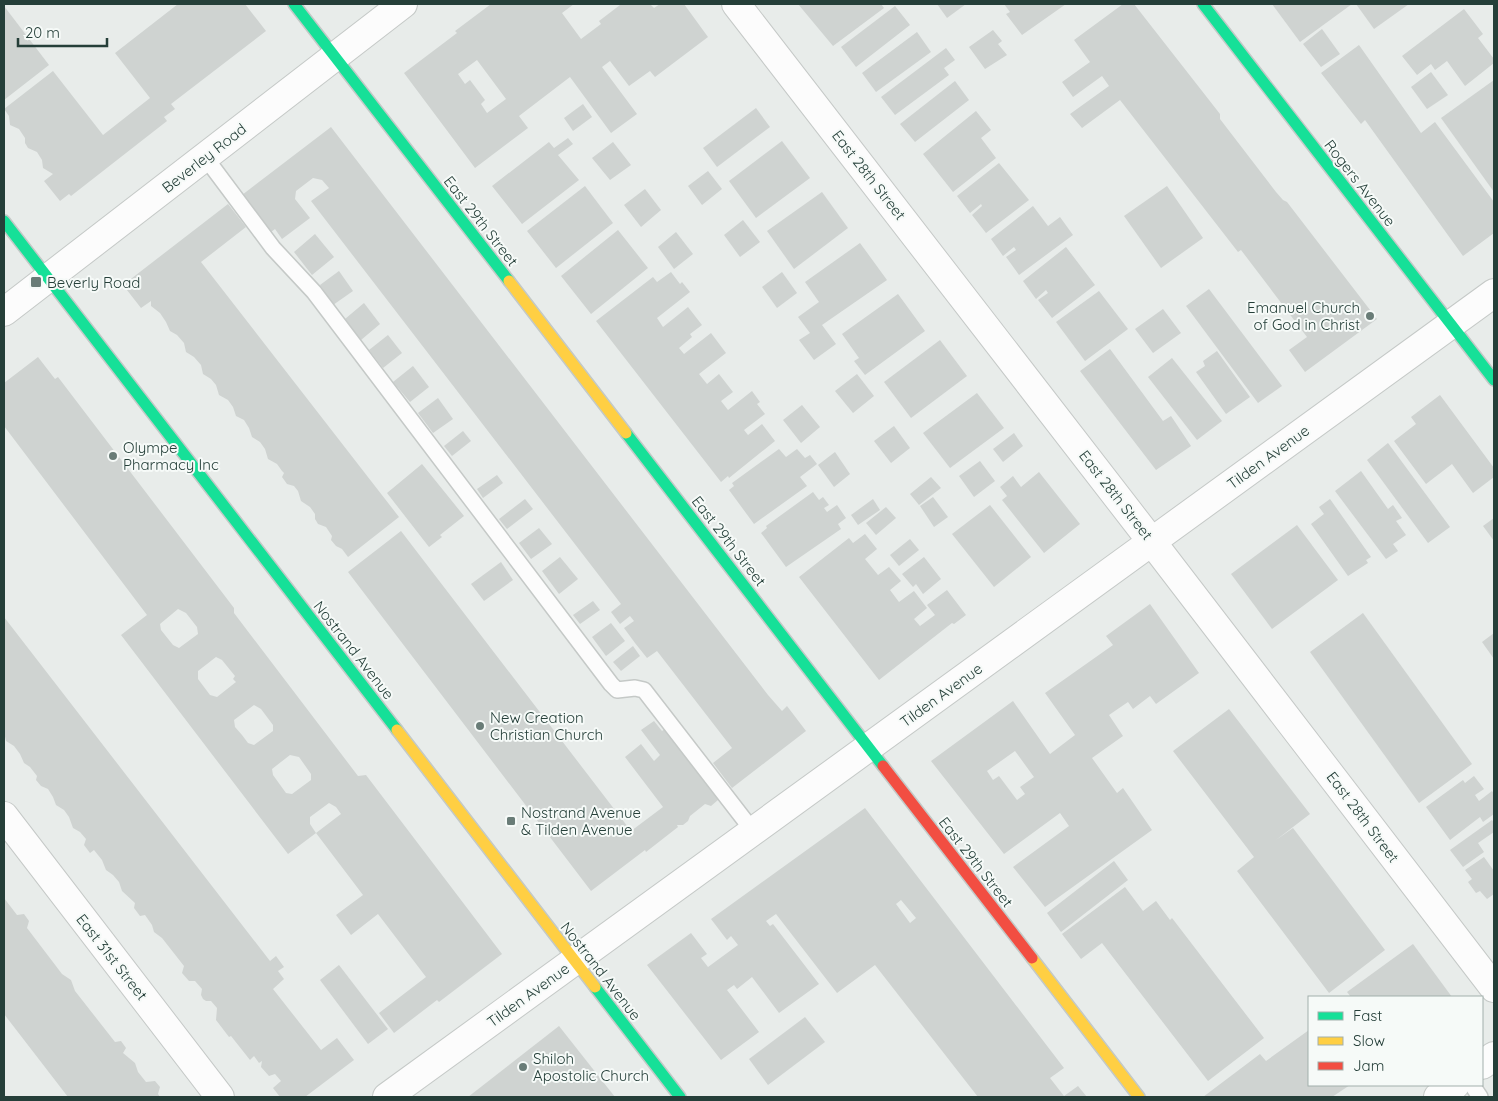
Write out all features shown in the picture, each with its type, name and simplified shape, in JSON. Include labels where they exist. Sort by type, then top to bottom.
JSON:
[{"type":"main road","name":"East 29th Street","points":[[294,4],[1139,1097]]},
{"type":"main road","name":"Rogers Avenue","points":[[1203,4],[1494,380]]},
{"type":"main road","name":"Nostrand Avenue","points":[[4,221],[680,1097]]},
{"type":"street","name":"Beverley Road","points":[[4,312],[403,4]]},
{"type":"street","name":"East 28th Street","points":[[736,4],[1494,988]]},
{"type":"street","name":"Tilden Avenue","points":[[387,1097],[1494,293]]},
{"type":"street","name":"East 31st Street","points":[[4,816],[220,1097]]},
{"type":"street","points":[[1483,1064],[1494,1056]]},
{"type":"street","points":[[1438,1097],[1454,1086]]},
{"type":"lane","points":[[205,157],[273,248],[314,292],[611,684],[617,690],[635,688],[644,690],[753,831]]},
{"type":"lane","points":[[1473,1086],[1480,1097]]},
{"type":"building","points":[[178,4],[245,4],[266,31],[171,104],[175,109],[164,117],[167,121],[71,196],[69,194],[60,201],[44,181],[53,174],[43,168],[42,160],[37,152],[28,148],[25,138],[19,129],[10,125],[9,116],[4,109],[53,71],[103,135],[150,98],[115,53]]},
{"type":"building","points":[[491,4],[574,4],[562,13],[581,39],[601,24],[599,21],[619,4],[650,4],[654,8],[660,4],[684,4],[708,37],[655,77],[650,71],[629,86],[610,61],[602,67],[637,114],[611,133],[570,77],[519,116],[528,128],[475,168],[404,73],[457,33],[455,31]],"holes":[[[477,60],[506,99],[487,113],[481,104],[485,100],[470,80],[465,84],[458,74]]]},
{"type":"building","points":[[798,4],[881,4],[884,8],[833,46]]},
{"type":"building","points":[[937,4],[966,4],[947,18]]},
{"type":"building","points":[[1004,4],[1066,4],[1022,35],[1006,14],[1010,12]]},
{"type":"building","points":[[1123,4],[1134,4],[1220,114],[1220,119],[1276,192],[1287,202],[1377,319],[1305,372],[1289,350],[1307,337],[1241,250],[1238,252],[1120,100],[1082,128],[1070,114],[1109,86],[1102,76],[1073,97],[1062,82],[1090,62],[1074,40]]},
{"type":"building","points":[[1272,4],[1352,4],[1300,42]]},
{"type":"building","points":[[1356,4],[1409,4],[1374,29]]},
{"type":"building","points":[[4,6],[49,65],[4,100]]},
{"type":"building","points":[[895,6],[910,25],[856,67],[841,47]]},
{"type":"building","points":[[1464,9],[1483,34],[1478,38],[1494,59],[1494,63],[1465,86],[1447,61],[1435,70],[1431,64],[1417,75],[1402,56]]},
{"type":"building","points":[[1322,29],[1340,54],[1321,67],[1303,44]]},
{"type":"building","points":[[993,30],[1002,41],[998,44],[1007,55],[985,69],[969,47]]},
{"type":"building","points":[[917,32],[931,52],[876,92],[862,73]]},
{"type":"building","points":[[1359,45],[1421,133],[1435,122],[1494,202],[1494,233],[1463,256],[1365,120],[1361,124],[1321,73]]},
{"type":"building","points":[[946,48],[955,60],[944,68],[949,75],[895,115],[881,97]]},
{"type":"building","points":[[1431,72],[1448,95],[1427,109],[1411,87]]},
{"type":"building","points":[[1494,80],[1494,192],[1441,118]]},
{"type":"building","points":[[955,81],[969,100],[915,142],[900,124]]},
{"type":"building","points":[[583,104],[592,117],[573,131],[564,118]]},
{"type":"building","points":[[756,108],[770,127],[717,167],[703,148]]},
{"type":"building","points":[[976,111],[991,130],[981,138],[996,158],[953,192],[923,154]]},
{"type":"building","points":[[331,127],[768,695],[782,711],[787,706],[806,731],[732,788],[713,763],[732,748],[657,651],[647,658],[635,643],[624,628],[634,621],[630,616],[620,624],[611,612],[621,604],[311,201],[329,188],[322,180],[313,178],[296,191],[295,199],[310,218],[282,239],[275,229],[271,232],[242,195]]},
{"type":"building","points":[[568,138],[573,144],[558,155],[579,180],[522,224],[492,186],[549,142],[554,148]]},
{"type":"building","points":[[782,141],[810,178],[756,218],[729,181]]},
{"type":"building","points":[[613,142],[631,165],[610,180],[592,158]]},
{"type":"building","points":[[999,163],[1029,200],[986,233],[972,215],[982,206],[981,204],[970,213],[957,196]]},
{"type":"building","points":[[708,171],[722,189],[702,205],[688,186]]},
{"type":"building","points":[[585,186],[613,223],[556,268],[527,231]]},
{"type":"building","points":[[1167,186],[1203,238],[1161,268],[1124,216]]},
{"type":"building","points":[[645,189],[661,210],[641,227],[624,205]]},
{"type":"building","points":[[822,192],[848,228],[794,269],[767,231]]},
{"type":"building","points":[[228,204],[246,227],[201,262],[399,517],[348,557],[331,540],[332,536],[326,527],[318,524],[315,514],[310,507],[301,501],[298,491],[294,486],[287,484],[282,477],[284,473],[277,464],[268,459],[265,449],[260,442],[252,437],[244,420],[236,416],[228,400],[219,395],[216,385],[203,374],[201,365],[186,352],[184,343],[177,335],[170,331],[160,313],[151,306],[151,301],[141,308],[123,285]]},
{"type":"building","points":[[1033,206],[1048,226],[1060,217],[1073,235],[1019,275],[1006,257],[1016,250],[1014,247],[1003,256],[991,239]]},
{"type":"building","points":[[743,220],[760,242],[740,257],[724,235]]},
{"type":"building","points":[[618,230],[648,268],[591,314],[561,276]]},
{"type":"building","points":[[676,232],[693,254],[674,269],[658,247]]},
{"type":"building","points":[[315,234],[334,257],[312,275],[294,252]]},
{"type":"building","points":[[860,243],[887,280],[822,325],[836,344],[814,360],[799,340],[810,333],[798,317],[819,302],[805,282]]},
{"type":"building","points":[[1066,247],[1095,285],[1052,318],[1038,300],[1048,293],[1046,290],[1036,299],[1023,281]]},
{"type":"building","points":[[339,271],[353,291],[333,305],[320,285]]},
{"type":"building","points":[[671,272],[680,284],[682,282],[690,292],[657,318],[663,327],[688,307],[702,325],[690,334],[692,337],[679,348],[684,354],[711,333],[726,353],[699,374],[707,384],[719,374],[733,392],[721,401],[728,410],[752,391],[760,402],[757,404],[765,414],[744,430],[748,435],[762,424],[775,441],[729,478],[728,476],[721,482],[596,321],[653,277],[657,282]]},
{"type":"building","points":[[782,272],[797,293],[777,308],[762,287]]},
{"type":"building","points":[[1209,289],[1282,386],[1258,403],[1186,306]]},
{"type":"building","points":[[1099,291],[1128,329],[1085,361],[1056,322]]},
{"type":"building","points":[[898,294],[925,331],[865,375],[854,361],[859,358],[842,334]]},
{"type":"building","points":[[364,303],[380,324],[361,340],[345,319]]},
{"type":"building","points":[[1163,309],[1181,333],[1153,353],[1135,329]]},
{"type":"building","points":[[388,335],[402,353],[383,368],[369,350]]},
{"type":"building","points":[[940,340],[967,376],[911,418],[884,382]]},
{"type":"building","points":[[1110,349],[1163,421],[1171,416],[1191,446],[1156,470],[1080,371]]},
{"type":"building","points":[[1217,351],[1250,397],[1226,414],[1196,372],[1205,366],[1203,361]]},
{"type":"building","points":[[38,357],[55,379],[58,377],[234,608],[234,613],[358,776],[366,775],[502,954],[439,1002],[437,1000],[394,1033],[379,1013],[426,977],[378,914],[351,935],[336,915],[363,895],[316,833],[288,854],[121,635],[147,615],[4,426],[4,383]],"holes":[[[178,609],[186,613],[197,627],[198,634],[179,648],[173,645],[161,630],[160,624]],[[216,657],[222,660],[235,676],[233,679],[236,682],[217,697],[210,695],[198,679],[198,671]],[[254,705],[261,709],[273,725],[273,731],[254,745],[248,743],[235,727],[234,720]],[[290,755],[299,757],[311,774],[311,780],[292,794],[286,793],[273,775],[272,769]],[[329,803],[336,807],[341,814],[316,833],[310,824],[310,817]]]},
{"type":"building","points":[[1172,358],[1222,421],[1197,440],[1148,377]]},
{"type":"building","points":[[413,366],[429,387],[410,402],[393,382]]},
{"type":"building","points":[[857,374],[874,396],[853,413],[835,391]]},
{"type":"building","points":[[977,393],[1004,428],[950,468],[923,433]]},
{"type":"building","points":[[1440,395],[1494,468],[1494,477],[1473,493],[1452,464],[1426,484],[1394,441],[1416,424],[1411,417]]},
{"type":"building","points":[[438,398],[453,419],[433,433],[418,413]]},
{"type":"building","points":[[802,405],[820,427],[801,443],[783,420]]},
{"type":"building","points":[[894,426],[910,448],[891,463],[874,441]]},
{"type":"building","points":[[463,431],[471,441],[452,456],[444,446]]},
{"type":"building","points":[[1014,433],[1023,446],[1003,462],[993,449]]},
{"type":"building","points":[[1388,443],[1450,527],[1428,543],[1367,460]]},
{"type":"building","points":[[779,449],[786,457],[797,449],[805,458],[810,455],[817,464],[800,477],[807,486],[754,524],[729,490],[734,486],[732,483]]},
{"type":"building","points":[[835,452],[850,474],[834,487],[818,465]]},
{"type":"building","points":[[980,461],[995,481],[974,497],[959,476]]},
{"type":"building","points":[[422,464],[464,516],[440,535],[442,537],[429,547],[387,493]]},
{"type":"building","points":[[1361,471],[1388,509],[1393,505],[1402,518],[1396,521],[1406,535],[1393,544],[1398,551],[1386,559],[1335,491]]},
{"type":"building","points":[[1039,472],[1080,524],[1044,553],[1002,500],[1007,496],[1000,487],[1013,476],[1021,487]]},
{"type":"building","points":[[497,475],[503,483],[483,498],[477,489]]},
{"type":"building","points":[[931,477],[941,488],[919,505],[910,494]]},
{"type":"building","points":[[813,492],[819,500],[823,497],[829,505],[824,508],[827,512],[837,505],[846,518],[838,524],[841,529],[786,567],[761,533],[767,528],[766,526]]},
{"type":"building","points":[[933,497],[948,517],[934,527],[920,506]]},
{"type":"building","points":[[525,499],[533,509],[507,529],[499,519]]},
{"type":"building","points":[[873,499],[880,510],[858,525],[851,515]]},
{"type":"building","points":[[1330,499],[1371,557],[1366,560],[1368,563],[1348,576],[1311,524],[1324,514],[1319,507]]},
{"type":"building","points":[[990,505],[1031,557],[994,587],[952,534]]},
{"type":"building","points":[[886,507],[896,518],[876,535],[866,523]]},
{"type":"building","points":[[1494,518],[1494,541],[1483,526]]},
{"type":"building","points":[[1297,525],[1338,580],[1272,629],[1231,574]]},
{"type":"building","points":[[539,528],[552,544],[531,559],[519,543]]},
{"type":"building","points":[[401,531],[631,831],[663,807],[625,757],[641,744],[654,761],[660,755],[641,730],[654,721],[662,731],[666,728],[719,797],[718,800],[711,806],[705,804],[690,816],[683,825],[677,825],[678,827],[646,852],[645,850],[591,891],[348,572]]},
{"type":"building","points":[[865,534],[877,549],[865,559],[878,575],[889,567],[901,581],[890,590],[899,602],[914,591],[927,608],[914,619],[920,626],[935,615],[927,605],[947,590],[966,615],[954,624],[952,623],[879,680],[799,577],[849,538],[853,543]]},
{"type":"building","points":[[910,539],[919,550],[899,566],[890,555]]},
{"type":"building","points":[[560,557],[578,579],[559,594],[542,571]]},
{"type":"building","points":[[924,557],[941,579],[923,594],[916,584],[913,587],[902,574]]},
{"type":"building","points":[[501,562],[513,580],[484,601],[471,584]]},
{"type":"building","points":[[593,601],[600,610],[580,624],[573,615]]},
{"type":"building","points":[[1150,604],[1199,673],[1156,704],[1150,696],[1133,709],[1128,702],[1109,715],[1123,736],[1092,758],[1117,793],[1123,788],[1152,830],[1045,907],[1013,867],[1069,826],[1060,813],[1004,854],[931,761],[1013,701],[1050,754],[1075,735],[1045,693],[1113,645],[1106,636]],"holes":[[[1015,751],[1034,777],[1020,787],[1025,794],[1017,800],[999,776],[993,780],[987,771]]]},
{"type":"building","points":[[1363,613],[1472,764],[1419,803],[1310,652]]},
{"type":"building","points":[[4,617],[270,961],[276,956],[284,967],[278,971],[284,979],[273,989],[321,1050],[337,1038],[354,1060],[305,1097],[280,1097],[273,1088],[281,1081],[275,1074],[269,1076],[261,1067],[262,1061],[259,1063],[254,1056],[250,1060],[231,1036],[229,1037],[216,1020],[217,1008],[211,1001],[203,999],[201,995],[202,989],[195,981],[189,981],[182,973],[184,966],[162,938],[154,932],[152,925],[145,915],[140,916],[134,908],[135,903],[122,891],[119,882],[106,870],[102,860],[94,850],[90,853],[84,845],[86,839],[73,828],[69,817],[64,810],[56,805],[48,789],[41,786],[36,780],[37,776],[24,763],[14,746],[6,741],[4,732]]},
{"type":"building","points":[[611,623],[625,641],[606,656],[592,637]]},
{"type":"building","points":[[1494,633],[1494,659],[1482,642]]},
{"type":"building","points":[[633,646],[640,656],[621,671],[613,662]]},
{"type":"building","points":[[1229,709],[1310,814],[1276,840],[1293,828],[1385,950],[1329,993],[1237,871],[1254,857],[1173,751]]},
{"type":"building","points":[[1474,776],[1484,789],[1475,795],[1479,801],[1492,791],[1494,794],[1494,814],[1483,822],[1480,817],[1450,840],[1426,807],[1463,780],[1465,783]]},
{"type":"building","points":[[865,808],[1064,1068],[1050,1078],[1064,1096],[1078,1086],[1087,1097],[978,1097],[875,965],[837,993],[776,914],[766,921],[770,926],[773,924],[819,984],[779,1013],[752,977],[737,989],[734,985],[727,990],[759,1032],[721,1060],[647,965],[691,933],[707,954],[701,958],[708,967],[738,945],[731,936],[727,940],[711,919]],"holes":[[[901,900],[916,918],[910,923],[896,904]]]},
{"type":"building","points":[[1492,820],[1494,832],[1478,843],[1484,852],[1463,867],[1450,850]]},
{"type":"building","points":[[1484,857],[1494,871],[1494,894],[1487,899],[1480,891],[1476,893],[1468,882],[1472,879],[1465,870]]},
{"type":"building","points":[[1114,861],[1128,880],[1061,932],[1047,913]]},
{"type":"building","points":[[1125,887],[1143,911],[1156,901],[1170,920],[1172,918],[1264,1038],[1208,1081],[1102,943],[1081,959],[1062,934]]},
{"type":"building","points":[[4,898],[17,915],[24,914],[29,921],[27,928],[62,974],[71,980],[75,991],[115,1042],[121,1041],[126,1048],[123,1053],[135,1063],[138,1072],[146,1082],[155,1081],[160,1087],[158,1094],[160,1097],[68,1097],[4,1014]]},
{"type":"building","points":[[1413,944],[1451,996],[1350,996],[1347,992]]},
{"type":"building","points":[[339,965],[388,1029],[368,1044],[320,980]]},
{"type":"building","points":[[805,1017],[825,1042],[768,1085],[749,1059]]},
{"type":"building","points":[[559,1026],[615,1097],[468,1097]]},
{"type":"building","points":[[1308,1031],[1308,1086],[1348,1086],[1332,1097],[1203,1097],[1260,1054],[1266,1061]]},
{"type":"traffic: fast","points":[[294,4],[509,281]]},
{"type":"traffic: fast","points":[[1203,4],[1494,380]]},
{"type":"traffic: fast","points":[[4,221],[397,730]]},
{"type":"traffic: fast","points":[[626,433],[883,766]]},
{"type":"traffic: fast","points":[[595,987],[680,1097]]},
{"type":"traffic: slow","points":[[509,281],[626,433]]},
{"type":"traffic: slow","points":[[397,730],[595,987]]},
{"type":"traffic: slow","points":[[1032,958],[1139,1097]]},
{"type":"traffic: jam","points":[[883,766],[1032,958]]},
{"type":"place","name":"Beverly Road","points":[[36,282]]},
{"type":"place","name":"Emanuel Church of God in Christ","points":[[1370,316]]},
{"type":"place","name":"Olympe Pharmacy Inc","points":[[113,456]]},
{"type":"place","name":"New Creation Christian Church","points":[[480,726]]},
{"type":"place","name":"Nostrand Avenue & Tilden Avenue","points":[[511,821]]},
{"type":"place","name":"Shiloh Apostolic Church","points":[[523,1067]]}]
